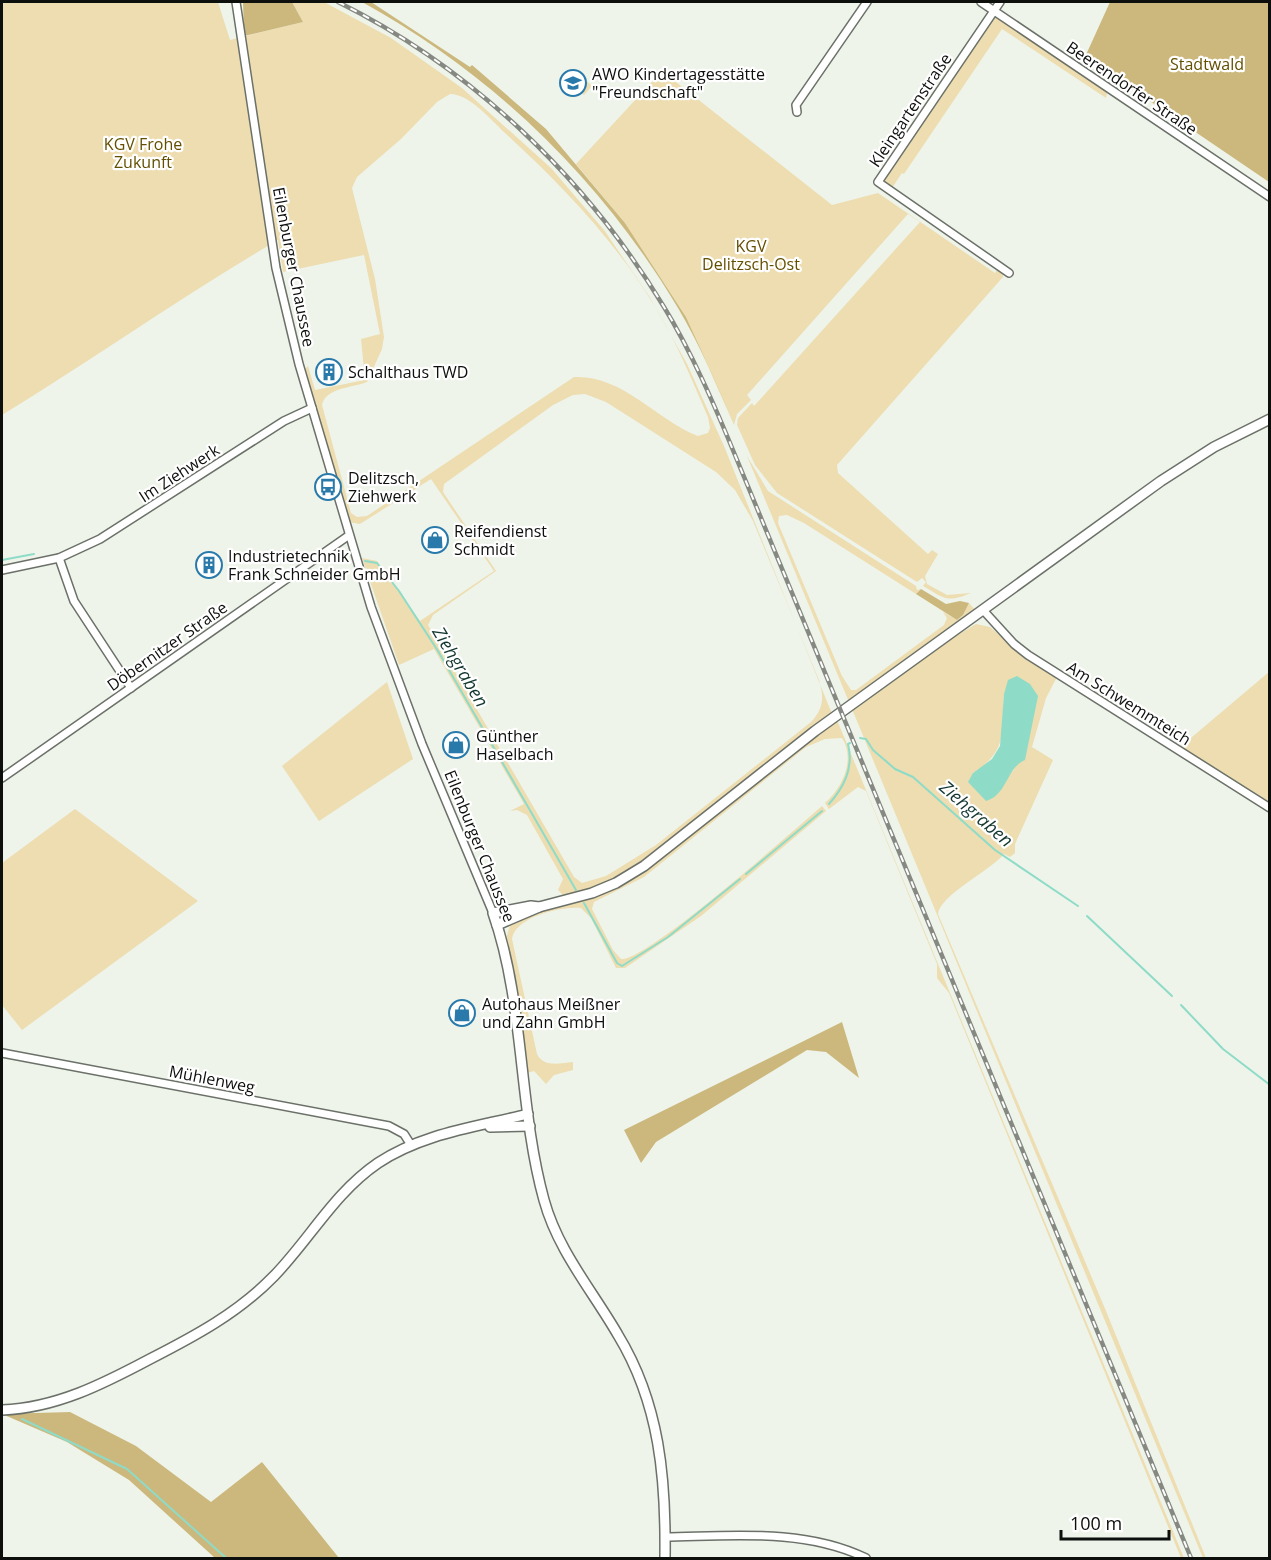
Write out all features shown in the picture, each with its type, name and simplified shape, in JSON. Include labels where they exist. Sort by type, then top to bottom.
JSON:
[{"type":"main road","points":[[497,925],[539,907],[592,893],[616,883],[644,866],[814,731],[983,610],[1190,462],[1269,419]]},
{"type":"main road","points":[[493,913],[531,906],[539,907]]},
{"type":"main road","name":"Eilenburger Chaussee","points":[[493,913],[507,966],[536,1167],[550,1219],[568,1257],[628,1353],[652,1410],[664,1471],[665,1558]]},
{"type":"main road","points":[[2,1410],[44,1404],[93,1389],[223,1319],[276,1275],[344,1192],[378,1163],[411,1145],[447,1133],[485,1126],[528,1114]]},
{"type":"main road","points":[[485,1126],[530,1126]]},
{"type":"street","name":"Eilenburger Chaussee","points":[[236,2],[253,127],[280,287],[348,536],[371,607],[422,744],[493,913]]},
{"type":"street","points":[[796,112],[796,105],[867,2]]},
{"type":"street","name":"Beerendorfer Straße","points":[[981,2],[1269,197]]},
{"type":"street","points":[[994,10],[1000,2]]},
{"type":"street","name":"Kleingartenstraße","points":[[994,10],[878,182],[1008,273]]},
{"type":"street","name":"Im Ziehwerk","points":[[2,570],[59,558],[100,539],[284,421],[312,408]]},
{"type":"street","name":"Döbernitzer Straße","points":[[2,778],[348,536]]},
{"type":"street","points":[[59,558],[74,601],[131,688]]},
{"type":"street","name":"Am Schwemmteich","points":[[983,610],[1014,644],[1028,655],[1269,808]]},
{"type":"street","name":"Mühlenweg","points":[[2,1053],[389,1126],[404,1134],[411,1145]]},
{"type":"street","points":[[665,1537],[799,1539],[834,1546],[866,1558]]},
{"type":"green space","name":"KGV Frohe Zukunft","points":[[2,2],[218,2],[230,40],[303,22],[292,2],[324,2],[391,38],[462,88],[551,168],[604,230],[629,267],[572,199],[528,154],[480,109],[465,98],[450,94],[437,102],[401,139],[357,177],[352,188],[375,279],[384,337],[382,349],[367,382],[334,391],[322,405],[351,513],[357,517],[367,516],[574,377],[592,378],[608,383],[638,399],[682,429],[698,436],[708,433],[710,428],[708,417],[671,335],[687,364],[724,446],[795,622],[753,521],[735,490],[716,472],[606,402],[585,394],[573,395],[553,405],[444,484],[443,492],[496,571],[433,615],[428,625],[574,877],[582,883],[606,876],[656,845],[811,722],[821,707],[820,685],[832,714],[638,865],[596,888],[563,895],[558,890],[563,879],[527,815],[517,810],[510,811],[524,804],[434,649],[399,665],[362,558],[377,561],[420,621],[494,571],[431,479],[360,524],[349,522],[305,369],[308,366],[315,390],[365,380],[361,339],[380,334],[364,255],[283,272],[278,240],[2,415]]},
{"type":"green space","points":[[243,2],[292,2],[303,22],[244,36]]},
{"type":"green space","points":[[362,2],[371,2],[470,67],[472,65],[546,129],[625,223],[686,317],[709,367],[678,308],[648,261],[579,173],[499,96],[456,62]]},
{"type":"green space","name":"Stadtwald","points":[[1110,2],[1269,2],[1269,182],[1085,57]]},
{"type":"green space","points":[[994,10],[1108,88],[1106,98],[1002,29],[904,174],[902,173],[890,191],[878,182]]},
{"type":"green space","name":"KGV Delitzsch-Ost","points":[[662,71],[832,205],[878,193],[995,273],[998,268],[1002,271],[1003,277],[837,465],[838,473],[928,554],[932,550],[938,554],[925,576],[927,584],[947,595],[971,593],[951,599],[936,594],[923,586],[926,582],[922,578],[917,582],[777,493],[755,465],[737,425],[738,418],[752,403],[754,406],[920,222],[908,214],[747,395],[751,400],[737,414],[734,425],[686,317],[625,223],[576,164]]},
{"type":"green space","points":[[577,72],[592,86],[584,95],[569,82]]},
{"type":"green space","points":[[747,456],[768,491],[916,586],[917,590],[921,589],[916,594],[804,523],[787,515],[779,516],[778,523],[842,676],[851,690],[856,690],[944,625],[947,618],[943,612],[957,620],[963,615],[969,603],[975,610],[849,702]]},
{"type":"green space","points":[[921,589],[946,604],[960,601],[969,603],[963,615],[957,620],[916,594]]},
{"type":"green space","points":[[976,624],[990,627],[1026,658],[1057,677],[1046,698],[1032,747],[1053,760],[1015,844],[1015,853],[1010,857],[1004,854],[956,891],[947,899],[938,914],[1106,1311],[1206,1558],[1203,1558],[852,709],[941,645]],"holes":[[[1004,694],[1017,763],[1013,771],[973,773],[985,765],[998,748],[1001,739]]]},
{"type":"green space","points":[[1269,672],[1269,805],[1179,748]]},
{"type":"green space","points":[[387,682],[413,759],[319,821],[282,766]]},
{"type":"green space","points":[[837,720],[1184,1558],[1181,1558],[949,993],[937,978],[937,964],[866,791],[858,787],[829,809],[825,803],[837,790],[845,773],[848,755],[842,738],[825,739],[806,747],[644,877],[594,902],[592,909],[613,950],[621,959],[636,954],[688,918],[822,806],[826,811],[701,916],[625,968],[616,968],[591,918],[581,908],[551,911],[530,919],[515,931],[512,939],[537,1054],[548,1063],[573,1062],[573,1070],[554,1075],[546,1084],[534,1071],[527,1073],[506,939],[510,925],[534,913],[601,894]]},
{"type":"green space","points":[[75,809],[198,901],[22,1030],[2,1005],[2,863]]},
{"type":"green space","points":[[842,1022],[859,1078],[826,1052],[807,1050],[656,1142],[641,1163],[624,1130]]},
{"type":"green space","points":[[70,1412],[136,1446],[211,1502],[262,1462],[339,1558],[215,1558],[129,1480],[67,1442],[2,1414]]},
{"type":"water","points":[[1017,676],[1030,684],[1038,696],[1025,760],[1014,769],[999,793],[986,801],[968,782],[973,773],[992,759],[1000,746],[1004,694],[1008,680]]},
{"type":"waterway","points":[[2,560],[34,554]]},
{"type":"waterway","name":"Ziehgraben","points":[[332,555],[344,558]]},
{"type":"waterway","name":"Ziehgraben","points":[[365,561],[377,563],[399,591],[438,651],[576,890]]},
{"type":"waterway","name":"Ziehgraben","points":[[860,738],[866,739],[873,750],[895,769],[913,777],[995,850],[1078,906]]},
{"type":"waterway","name":"Ziehgraben","points":[[829,804],[839,791],[849,769],[848,744],[850,743]]},
{"type":"waterway","name":"Ziehgraben","points":[[746,874],[822,811]]},
{"type":"waterway","name":"Ziehgraben","points":[[584,903],[617,963],[622,966],[668,937],[740,879]]},
{"type":"waterway","name":"Ziehgraben","points":[[1087,916],[1172,996]]},
{"type":"waterway","name":"Ziehgraben","points":[[1181,1005],[1223,1049],[1270,1085]]},
{"type":"waterway","points":[[22,1419],[127,1469],[226,1558]]},
{"type":"railway","points":[[338,2],[388,29],[435,60],[480,94],[522,131],[562,171],[599,214],[633,260],[684,342],[727,436],[1191,1558]]},
{"type":"place","name":"AWO Kindertagesstätte \"Freundschaft\"","points":[[573,83]]},
{"type":"place","name":"Schalthaus TWD","points":[[329,372]]},
{"type":"place","name":"Delitzsch, Ziehwerk","points":[[328,487]]},
{"type":"place","name":"Reifendienst Schmidt","points":[[435,540]]},
{"type":"place","name":"Industrietechnik Frank Schneider GmbH","points":[[209,565]]},
{"type":"place","name":"Günther Haselbach","points":[[456,745]]},
{"type":"place","name":"Autohaus Meißner und Zahn GmbH","points":[[462,1013]]}]
